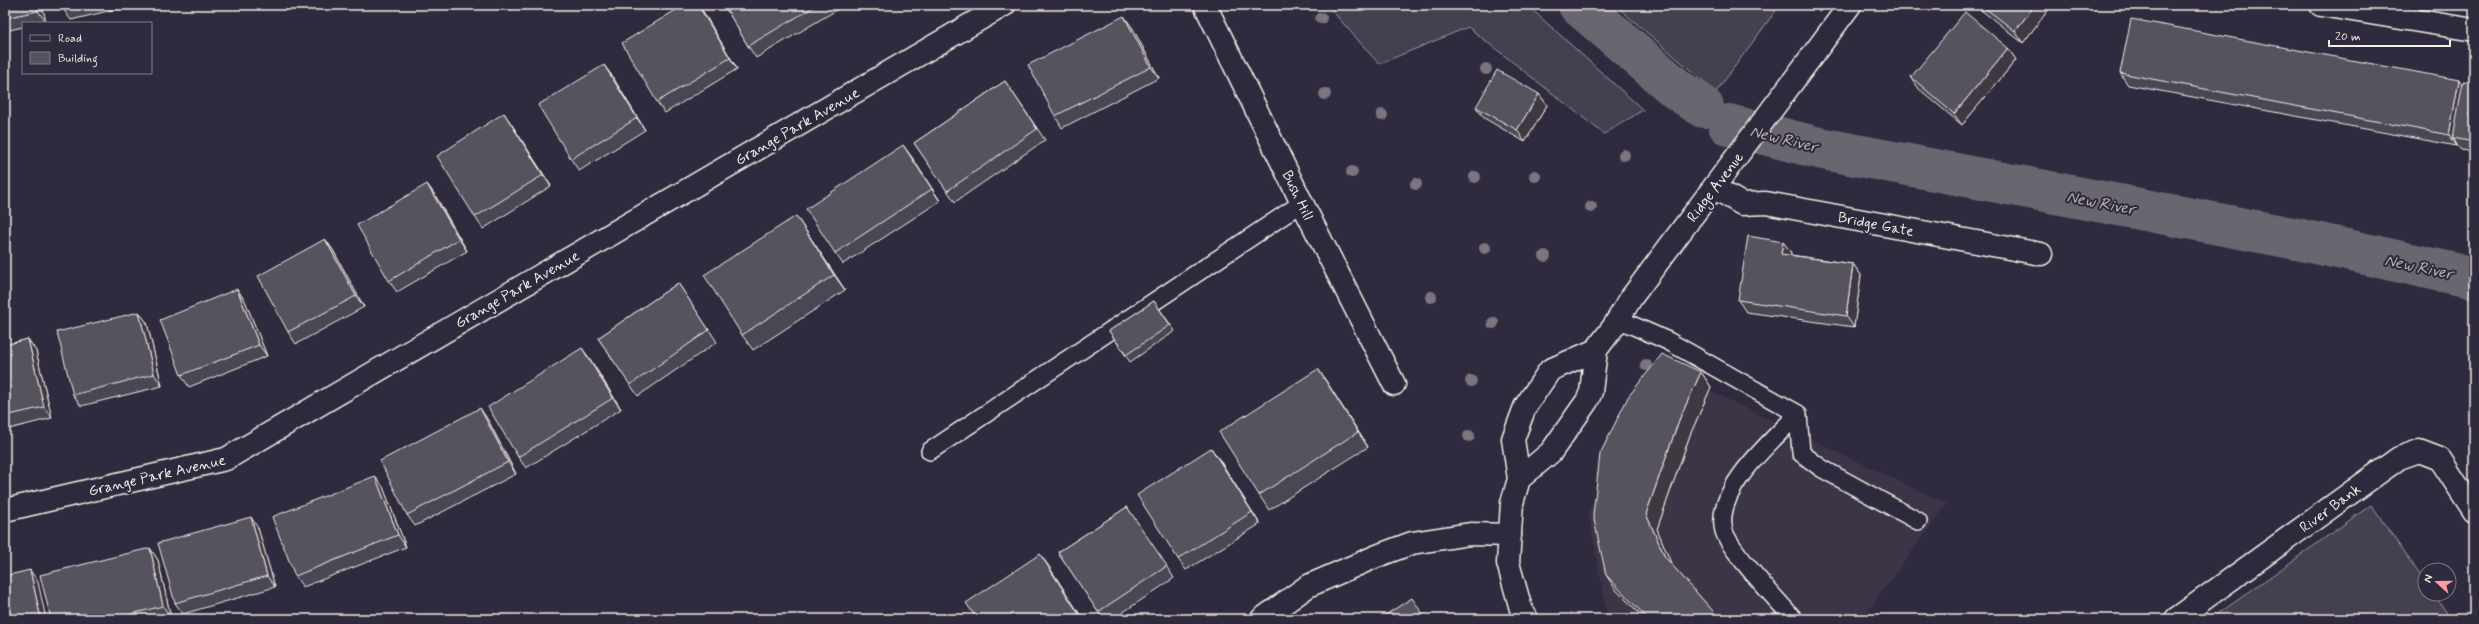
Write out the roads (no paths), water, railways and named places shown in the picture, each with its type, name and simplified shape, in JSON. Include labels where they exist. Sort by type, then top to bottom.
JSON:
[{"type":"street","name":"Grange Park Avenue","points":[[5,510],[226,459],[1004,5]]},
{"type":"street","name":"Bush Hill","points":[[1205,5],[1302,203],[1394,384]]},
{"type":"street","name":"Ridge Avenue","points":[[1520,479],[1551,452],[1587,401],[1591,392],[1596,350],[1631,298],[1715,188],[1850,5]]},
{"type":"street","points":[[2321,5],[2474,30]]},
{"type":"street","name":"Bridge Gate","points":[[1715,188],[1742,204],[1766,203],[2041,254]]},
{"type":"street","points":[[1527,619],[1521,609],[1508,563],[1512,503],[1520,479],[1513,439],[1525,407],[1550,370],[1596,350]]},
{"type":"street","name":"River Bank","points":[[2176,619],[2399,458],[2419,451],[2440,459],[2474,511]]},
{"type":"street","points":[[1262,619],[1308,586],[1376,556],[1412,543],[1470,534],[1510,535]]},
{"type":"lane","points":[[930,451],[1302,203]]},
{"type":"lane","points":[[1618,319],[1668,341],[1798,414]]},
{"type":"lane","points":[[1798,414],[1801,453],[1821,468],[1918,521]]},
{"type":"lane","points":[[1794,619],[1732,546],[1724,531],[1723,513],[1732,489],[1748,466],[1798,414]]},
{"type":"waterway","name":"New River","points":[[1579,5],[1678,90],[1703,107]]},
{"type":"waterway","name":"New River","points":[[1729,125],[1819,148],[2297,239],[2474,278]]}]
